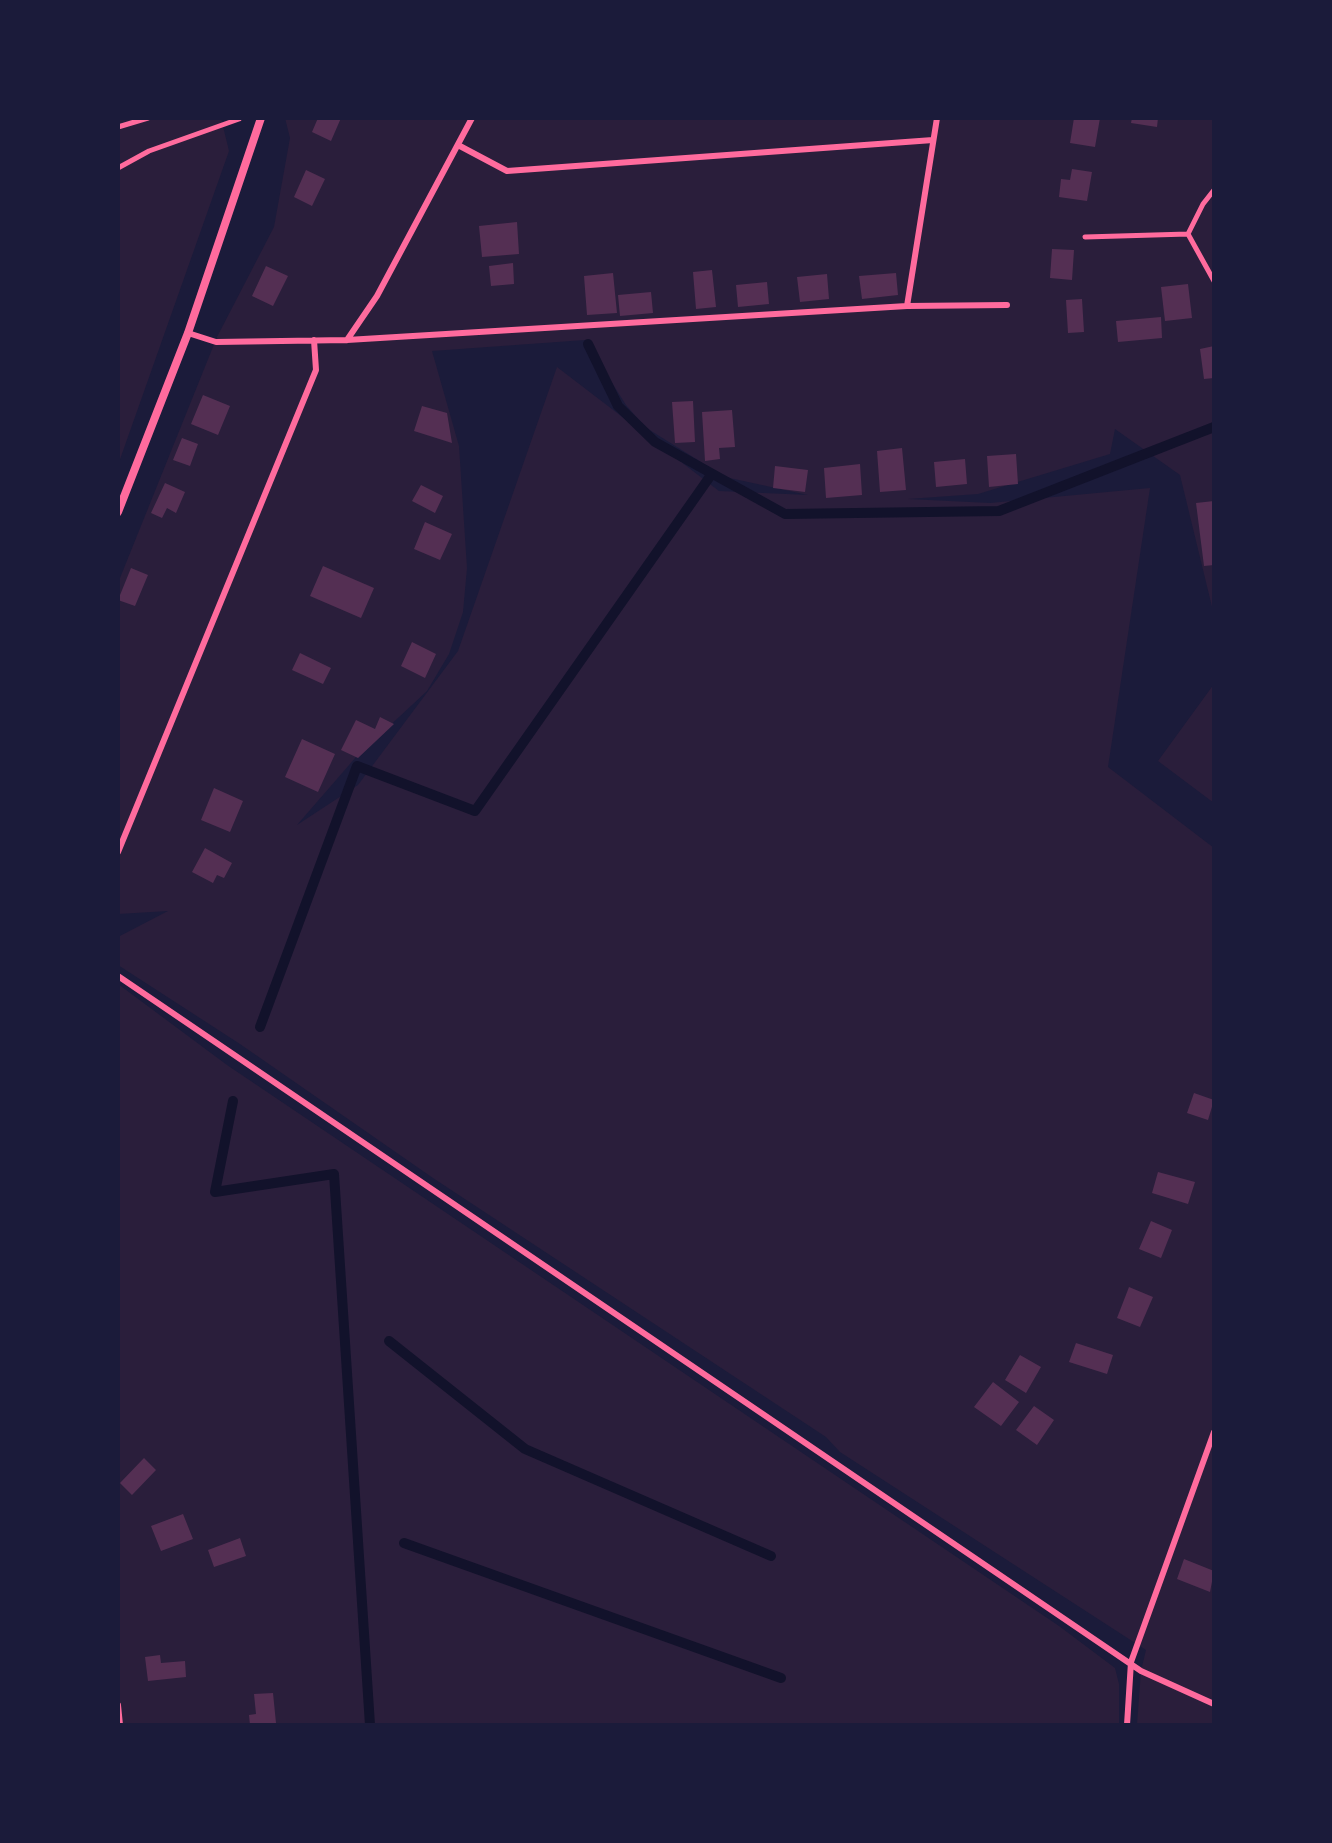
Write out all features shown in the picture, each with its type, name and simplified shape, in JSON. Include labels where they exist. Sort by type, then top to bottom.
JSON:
[{"type":"street","points":[[118,512],[188,333],[261,118]]},
{"type":"lane","points":[[347,340],[377,296],[472,118]]},
{"type":"lane","points":[[907,306],[937,118]]},
{"type":"lane","points":[[458,145],[507,171],[933,140]]},
{"type":"lane","points":[[188,333],[216,342],[347,340],[907,306],[1007,305]]},
{"type":"lane","points":[[118,852],[316,370],[314,340]]},
{"type":"lane","points":[[118,976],[1149,1676],[1214,1704]]},
{"type":"lane","points":[[1127,1725],[1131,1662],[1214,1432]]},
{"type":"lane","points":[[118,1705],[120,1725]]},
{"type":"path","points":[[118,127],[148,118]]},
{"type":"path","points":[[118,168],[149,151],[244,118]]},
{"type":"path","points":[[1188,234],[1214,190]]},
{"type":"path","points":[[1085,237],[1188,234]]},
{"type":"path","points":[[1188,234],[1214,281]]},
{"type":"shaded area","points":[[118,118],[221,118],[229,151],[118,465]]},
{"type":"shaded area","points":[[285,118],[1214,118],[1214,615],[1180,475],[1115,429],[1110,454],[978,494],[908,499],[990,503],[1150,488],[1108,767],[1214,848],[1214,1725],[1137,1725],[1141,1671],[1146,1650],[840,1452],[826,1437],[433,1178],[240,1044],[118,965],[118,937],[168,911],[118,914],[118,583],[217,337],[274,227],[290,138]],"holes":[[[585,340],[626,405],[645,427],[725,477],[808,495],[719,491],[557,367],[458,651],[358,785],[297,825],[356,757],[427,691],[449,654],[463,612],[467,568],[459,446],[432,351]]]},
{"type":"shaded area","points":[[1214,684],[1214,803],[1158,761]]},
{"type":"shaded area","points":[[118,984],[227,1065],[1059,1626],[1115,1668],[1119,1684],[1119,1725],[118,1725]]},
{"type":"building","points":[[318,118],[341,118],[331,141],[312,132]]},
{"type":"building","points":[[1074,118],[1100,118],[1095,147],[1070,143]]},
{"type":"building","points":[[1132,118],[1158,118],[1157,127],[1131,123]]},
{"type":"building","points":[[1072,169],[1092,172],[1087,201],[1059,197],[1061,179],[1070,180]]},
{"type":"building","points":[[306,170],[325,179],[312,206],[294,197]]},
{"type":"building","points":[[517,222],[519,254],[482,257],[479,226]]},
{"type":"building","points":[[1052,249],[1074,250],[1072,280],[1050,278]]},
{"type":"building","points":[[513,263],[514,284],[491,286],[489,266]]},
{"type":"building","points":[[266,266],[288,276],[273,306],[252,296]]},
{"type":"building","points":[[712,270],[716,307],[696,309],[693,272]]},
{"type":"building","points":[[613,273],[617,313],[587,315],[584,276]]},
{"type":"building","points":[[896,273],[898,295],[862,299],[859,276]]},
{"type":"building","points":[[827,274],[829,299],[800,302],[797,277]]},
{"type":"building","points":[[767,282],[769,304],[738,307],[736,285]]},
{"type":"building","points":[[1188,284],[1192,318],[1165,321],[1161,287]]},
{"type":"building","points":[[651,292],[653,313],[620,316],[618,295]]},
{"type":"building","points":[[1082,299],[1084,332],[1068,333],[1066,300]]},
{"type":"building","points":[[1161,317],[1162,338],[1118,342],[1116,321]]},
{"type":"building","points":[[1214,346],[1214,378],[1204,379],[1200,349]]},
{"type":"building","points":[[203,395],[230,406],[218,435],[191,424]]},
{"type":"building","points":[[693,401],[695,442],[675,443],[672,402]]},
{"type":"building","points":[[422,406],[447,413],[452,443],[414,431]]},
{"type":"building","points":[[732,410],[735,447],[719,448],[720,459],[705,461],[702,412]]},
{"type":"building","points":[[182,438],[198,444],[190,466],[173,460]]},
{"type":"building","points":[[902,448],[906,490],[880,492],[877,451]]},
{"type":"building","points":[[1016,454],[1018,484],[989,487],[987,456]]},
{"type":"building","points":[[965,459],[967,484],[936,487],[934,462]]},
{"type":"building","points":[[860,464],[862,495],[826,498],[824,468]]},
{"type":"building","points":[[775,466],[808,470],[805,492],[773,488]]},
{"type":"building","points":[[165,483],[185,492],[176,513],[167,508],[162,518],[151,513]]},
{"type":"building","points":[[421,485],[443,496],[435,513],[412,501]]},
{"type":"building","points":[[1214,501],[1214,565],[1204,566],[1196,503]]},
{"type":"building","points":[[425,522],[452,534],[440,560],[414,549]]},
{"type":"building","points":[[323,566],[374,588],[361,618],[310,596]]},
{"type":"building","points":[[131,568],[148,575],[135,606],[118,600]]},
{"type":"building","points":[[412,642],[436,654],[425,678],[401,666]]},
{"type":"building","points":[[300,653],[331,668],[323,684],[292,670]]},
{"type":"building","points":[[380,717],[394,724],[358,758],[341,750],[356,720],[375,729]]},
{"type":"building","points":[[302,739],[335,754],[318,792],[285,777]]},
{"type":"building","points":[[214,788],[243,801],[230,832],[201,820]]},
{"type":"building","points":[[205,848],[232,863],[224,878],[217,875],[213,883],[192,872]]},
{"type":"building","points":[[1194,1093],[1214,1100],[1208,1120],[1187,1113]]},
{"type":"building","points":[[1158,1172],[1195,1182],[1188,1204],[1152,1193]]},
{"type":"building","points":[[1151,1221],[1172,1230],[1161,1258],[1139,1249]]},
{"type":"building","points":[[1129,1287],[1153,1297],[1140,1327],[1117,1318]]},
{"type":"building","points":[[1076,1343],[1113,1355],[1107,1374],[1069,1362]]},
{"type":"building","points":[[1020,1355],[1041,1367],[1026,1393],[1005,1380]]},
{"type":"building","points":[[993,1382],[1019,1402],[1001,1426],[974,1407]]},
{"type":"building","points":[[1034,1406],[1054,1420],[1037,1445],[1016,1430]]},
{"type":"building","points":[[144,1458],[156,1470],[132,1495],[120,1483]]},
{"type":"building","points":[[183,1514],[193,1539],[161,1551],[151,1526]]},
{"type":"building","points":[[240,1538],[246,1556],[214,1567],[208,1550]]},
{"type":"building","points":[[1184,1559],[1214,1571],[1210,1592],[1177,1579]]},
{"type":"building","points":[[160,1655],[161,1663],[185,1661],[186,1677],[148,1681],[145,1657]]},
{"type":"building","points":[[273,1693],[276,1723],[250,1725],[249,1715],[256,1714],[254,1694]]},
{"type":"waterway","points":[[588,344],[618,406],[655,442],[785,514],[999,511],[1214,427]]},
{"type":"waterway","points":[[260,1027],[357,766],[475,811],[711,475]]},
{"type":"waterway","points":[[233,1101],[215,1192],[334,1174],[370,1725]]},
{"type":"waterway","points":[[389,1341],[525,1449],[771,1556]]},
{"type":"waterway","points":[[404,1543],[781,1678]]}]
